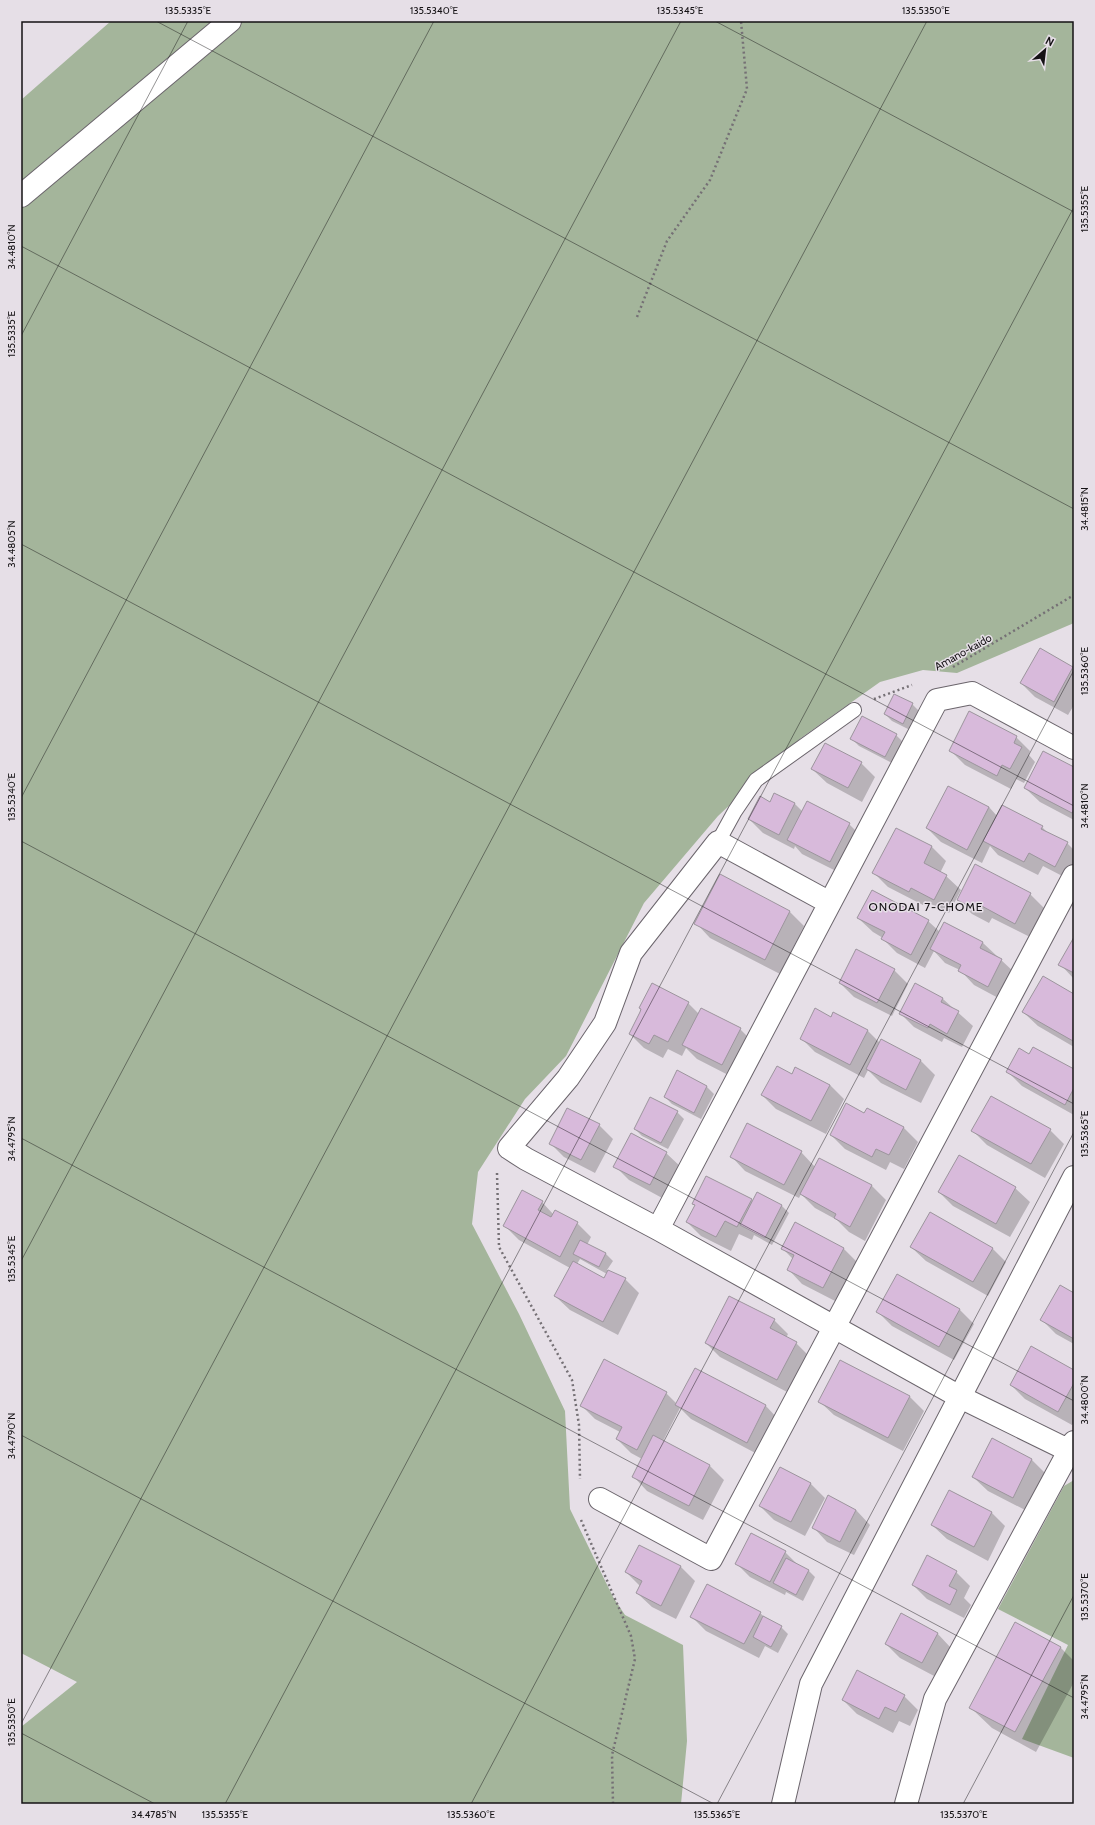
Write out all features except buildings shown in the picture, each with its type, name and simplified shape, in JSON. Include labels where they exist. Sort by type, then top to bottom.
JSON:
[{"type":"street","points":[[21,196],[230,21]]},
{"type":"street","points":[[658,1229],[937,700],[972,693],[1074,748]]},
{"type":"street","points":[[830,903],[718,842],[631,953],[605,1024],[568,1078],[509,1148],[526,1159],[835,1326],[960,1397],[1073,1449],[935,1699],[906,1804]]},
{"type":"street","points":[[600,1499],[711,1558],[1074,876]]},
{"type":"street","points":[[783,1804],[811,1684],[1074,1177]]},
{"type":"lane","points":[[718,842],[735,810],[756,780],[854,710]]},
{"type":"path","points":[[637,317],[667,241],[710,180],[748,90],[741,21]]},
{"type":"path","name":"Amano-kaido","points":[[946,670],[966,660],[1074,595]]},
{"type":"path","points":[[854,710],[877,697],[920,683]]},
{"type":"path","points":[[509,1148],[497,1173],[499,1247],[572,1380],[579,1425],[580,1480]]},
{"type":"path","points":[[581,1519],[631,1636],[635,1658],[612,1755],[613,1804]]},
{"type":"green space","points":[[111,21],[1074,21],[1074,623],[957,673],[923,670],[880,682],[801,738],[718,816],[644,903],[566,1056],[525,1099],[478,1172],[472,1224],[519,1314],[565,1411],[570,1509],[613,1597],[625,1615],[683,1645],[687,1741],[681,1804],[21,1804],[21,1727],[77,1682],[21,1653],[21,100]]},
{"type":"green space","points":[[1074,1480],[1074,1758],[1022,1739],[1068,1645],[998,1609],[1064,1486]]},
{"type":"district","name":"ONODAI 7-CHOME","points":[[926,906]]}]
